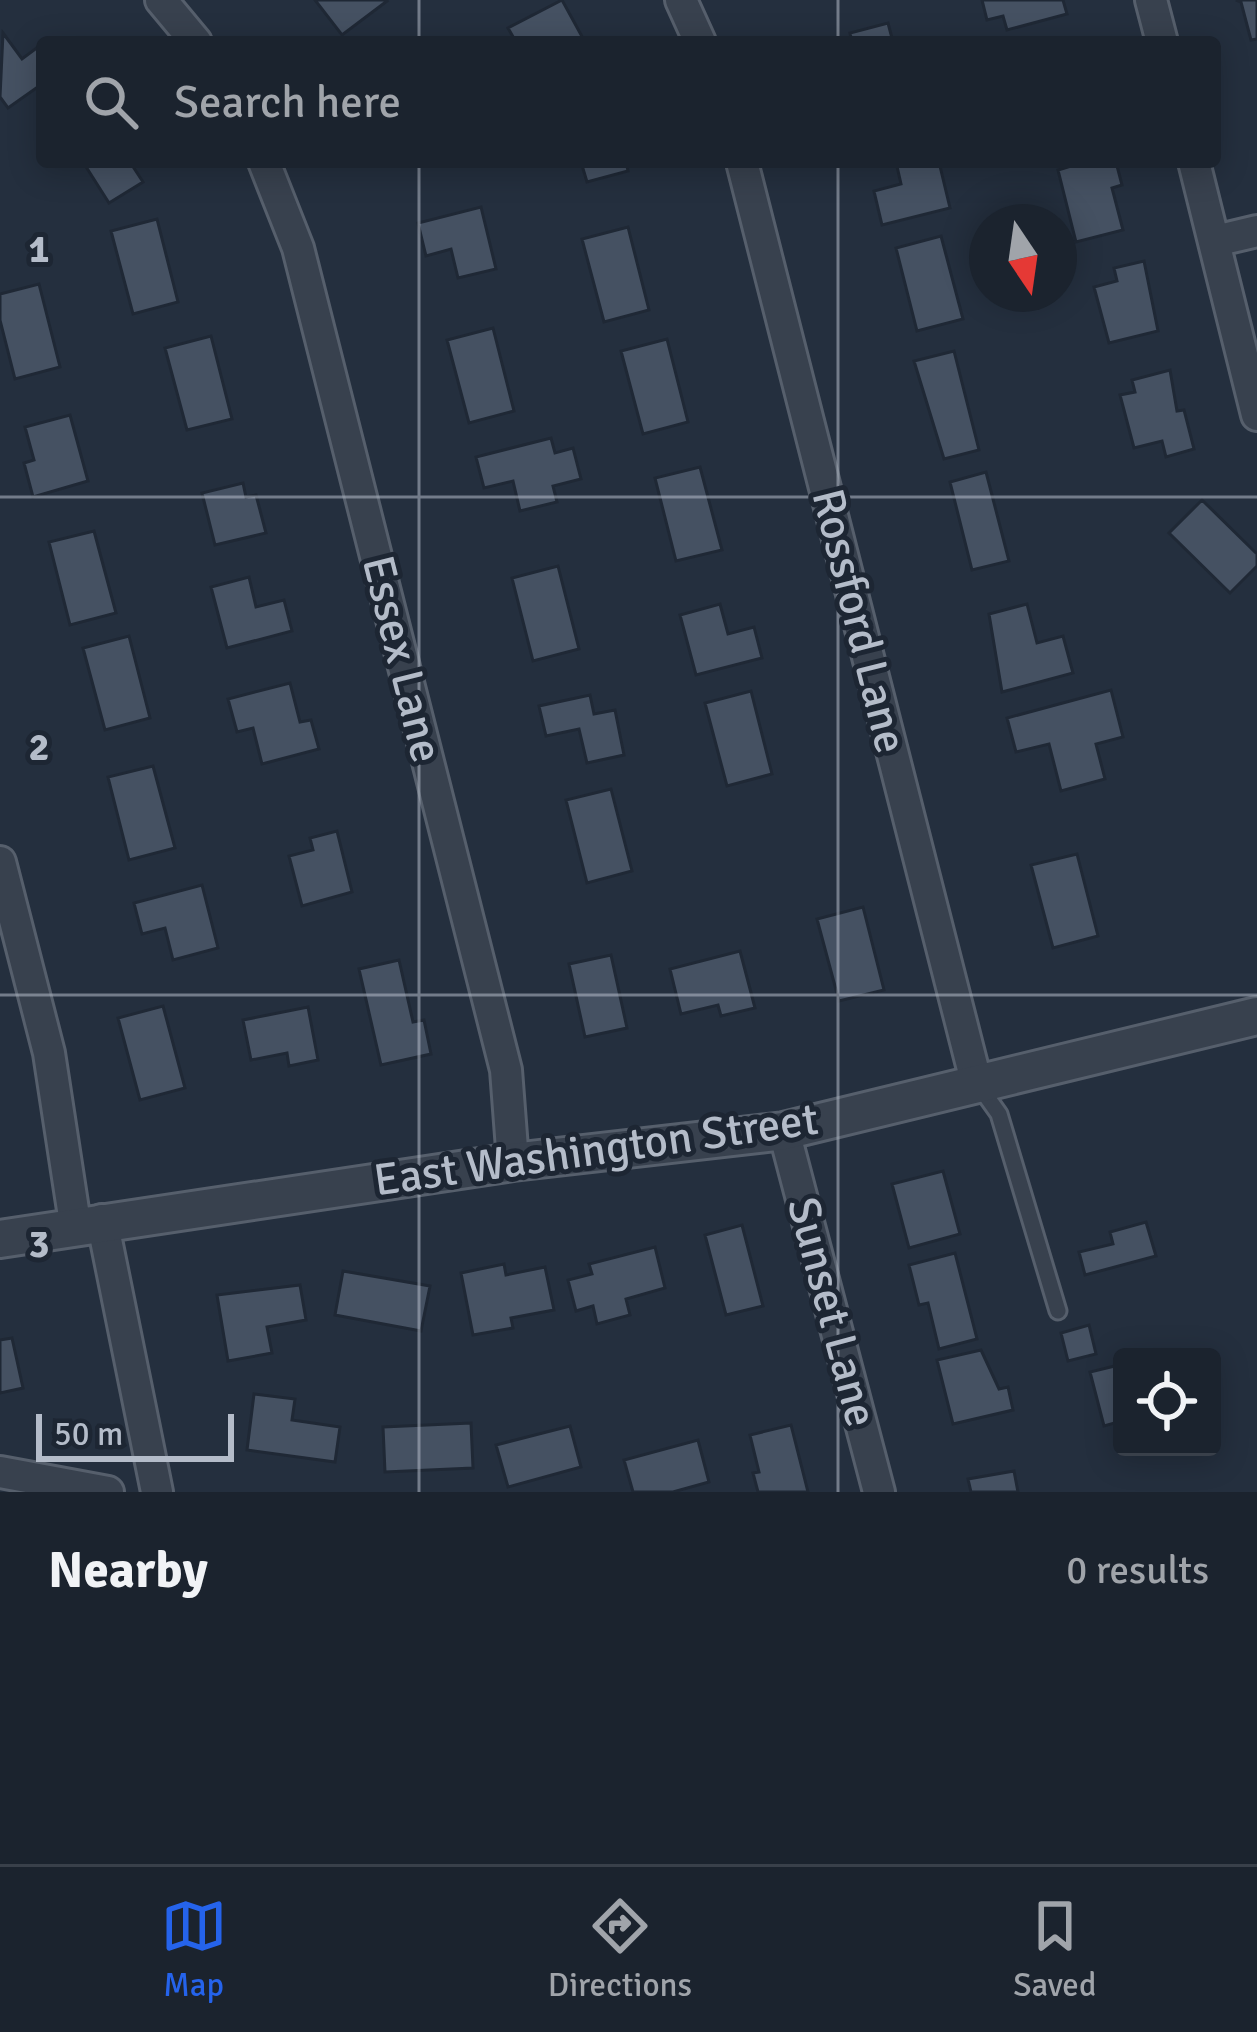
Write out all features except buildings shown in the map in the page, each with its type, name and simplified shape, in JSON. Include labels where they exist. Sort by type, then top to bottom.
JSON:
[{"type":"street","points":[[161,0],[191,36]]},
{"type":"street","points":[[681,0],[697,36]]},
{"type":"street","points":[[1151,0],[1160,36]]},
{"type":"street","name":"Essex Lane","points":[[266,168],[298,248],[506,1070],[513,1162]]},
{"type":"street","name":"Rossford Lane","points":[[744,168],[976,1081]]},
{"type":"street","points":[[1196,168],[1257,415]]},
{"type":"street","points":[[1215,242],[1257,231]]},
{"type":"street","points":[[0,862],[157,1492]]},
{"type":"street","name":"East Washington Street","points":[[0,1239],[89,1222],[513,1162],[784,1131],[1257,1016]]},
{"type":"street","name":"Sunset Lane","points":[[784,1131],[879,1492]]},
{"type":"street","points":[[0,1472],[108,1492]]},
{"type":"lane","points":[[976,1081],[999,1114],[1058,1311]]}]
